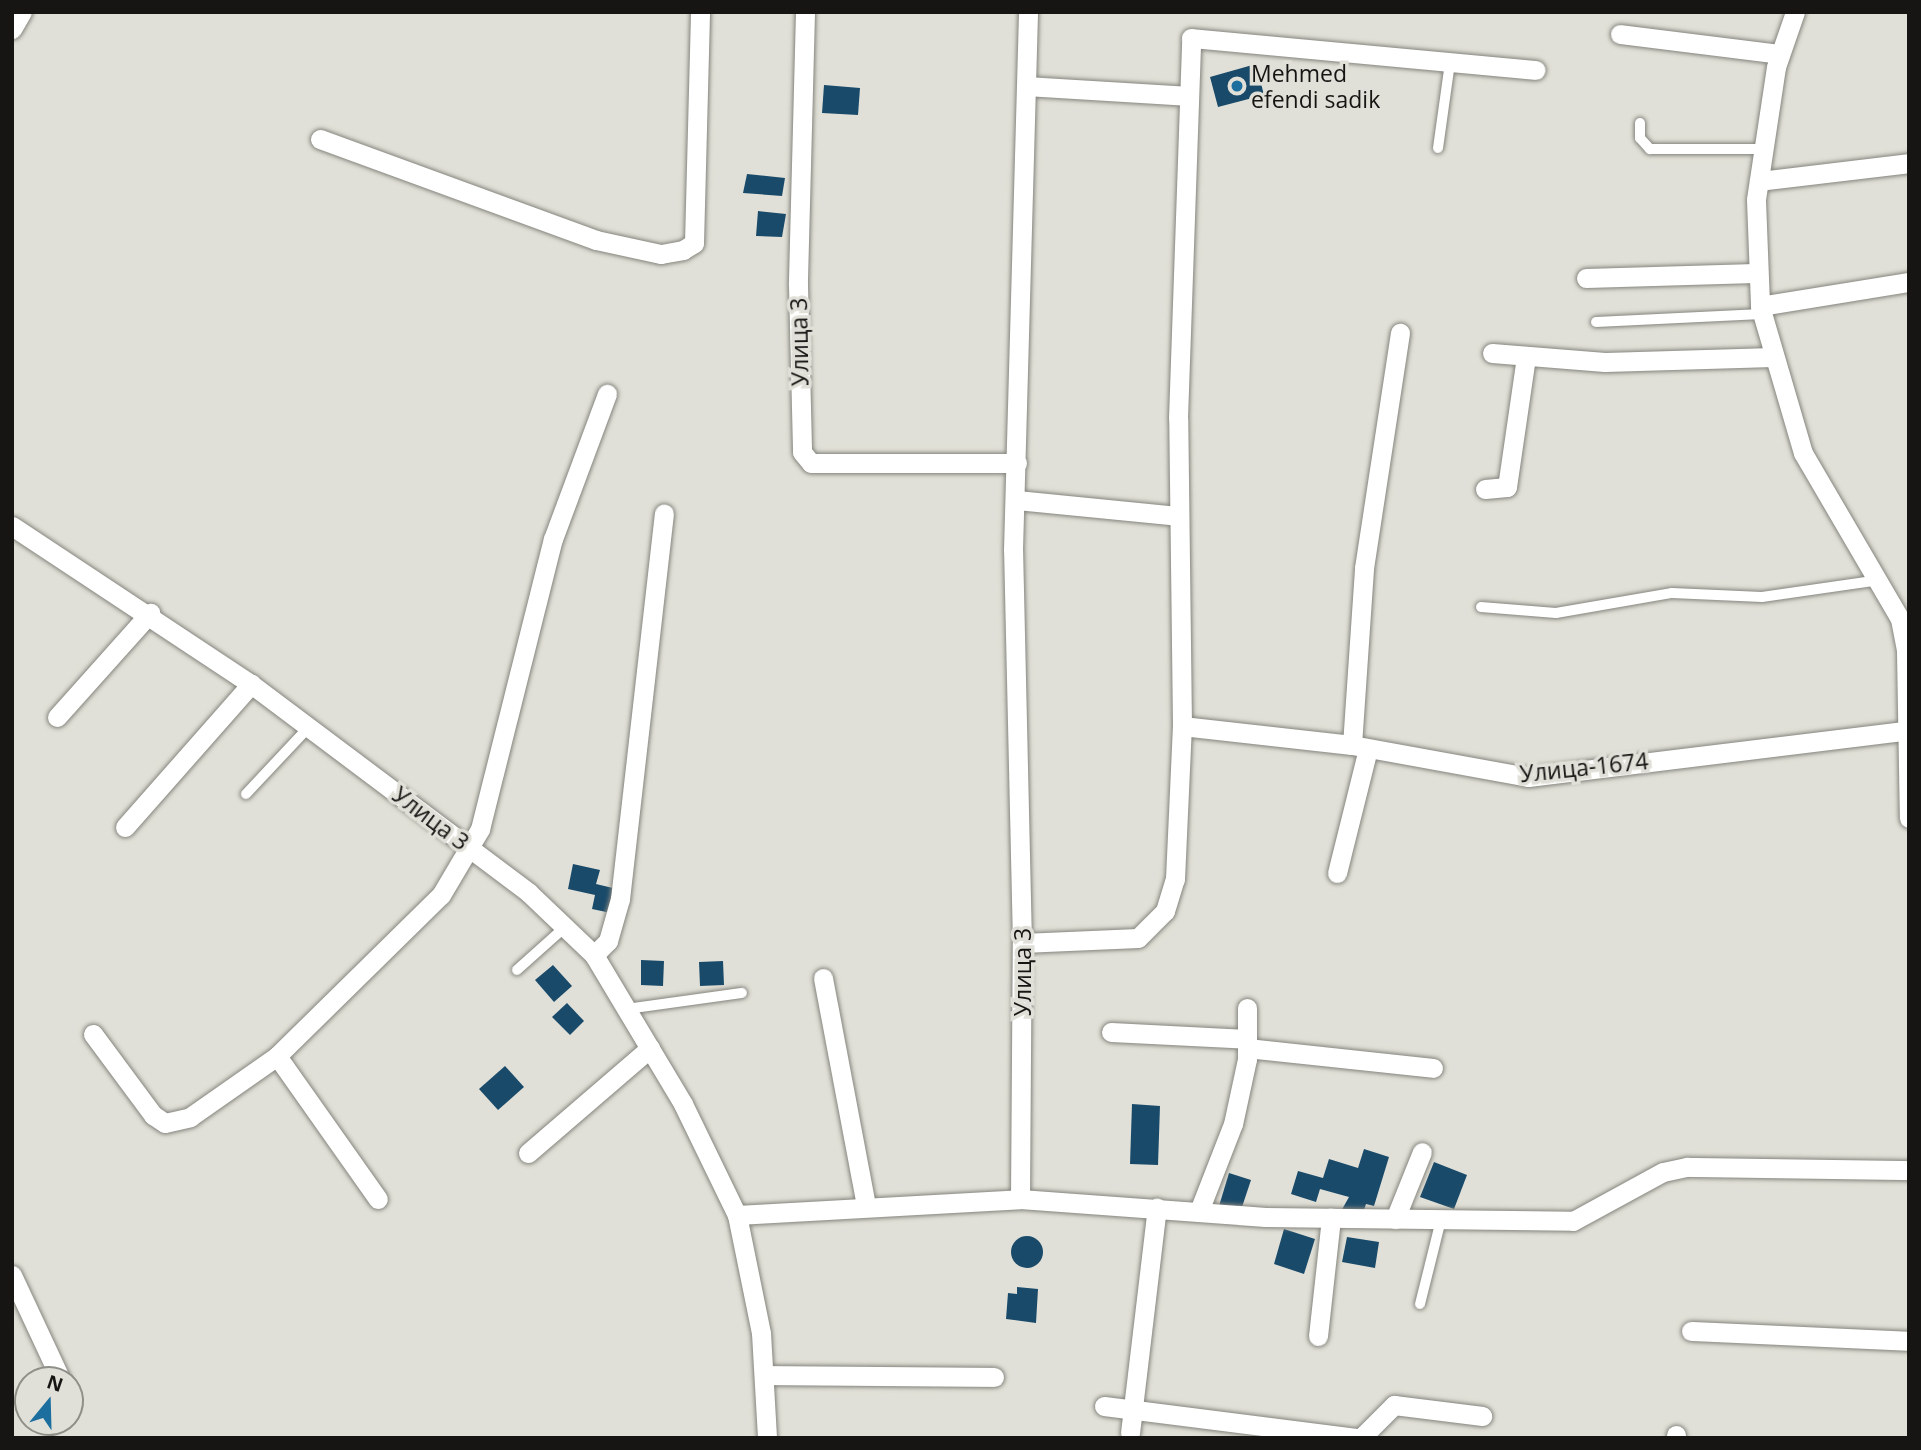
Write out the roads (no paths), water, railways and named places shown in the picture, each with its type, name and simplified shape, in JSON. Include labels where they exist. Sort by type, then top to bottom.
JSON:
[{"type":"street","points":[[12,29],[22,12]]},
{"type":"street","points":[[320,139],[596,240],[661,254],[683,250],[694,243],[700,12]]},
{"type":"street","name":"Улица 3","points":[[805,12],[797,285],[802,452],[811,463],[1017,463]]},
{"type":"street","name":"Улица 3","points":[[1020,1199],[1022,943],[1016,500],[1028,12]]},
{"type":"street","points":[[1795,12],[1780,54],[1759,181],[1755,273],[1773,357],[1803,453],[1881,580],[1905,636],[1904,731],[1909,818]]},
{"type":"street","points":[[1620,34],[1780,54]]},
{"type":"street","points":[[1022,943],[1127,940],[1157,922],[1171,896],[1177,859],[1182,726],[1178,516],[1191,38],[1536,70]]},
{"type":"street","points":[[1027,86],[1189,96]]},
{"type":"street","points":[[1759,181],[1909,163]]},
{"type":"street","points":[[1586,278],[1755,273]]},
{"type":"street","points":[[1761,310],[1909,282]]},
{"type":"street","points":[[1337,873],[1360,747],[1364,568],[1399,333]]},
{"type":"street","points":[[1492,353],[1605,362],[1773,357]]},
{"type":"street","points":[[1485,489],[1507,487],[1526,357]]},
{"type":"street","points":[[93,1034],[165,1123],[190,1117],[277,1056],[441,895],[473,850],[553,539],[607,394]]},
{"type":"street","points":[[1016,500],[1178,516]]},
{"type":"street","points":[[594,955],[608,941],[620,899],[664,514]]},
{"type":"street","name":"Улица 3","points":[[14,530],[150,613],[309,727],[473,850],[565,927],[594,955],[650,1048],[737,1215],[766,1375],[767,1438]]},
{"type":"street","points":[[57,717],[150,613]]},
{"type":"street","points":[[125,827],[250,684]]},
{"type":"street","name":"Улица-1674","points":[[1182,726],[1360,747],[1528,777],[1904,731]]},
{"type":"street","points":[[823,978],[866,1206]]},
{"type":"street","points":[[1199,1211],[1233,1125],[1247,1044],[1247,1008]]},
{"type":"street","points":[[1111,1032],[1247,1044],[1433,1068]]},
{"type":"street","points":[[528,1153],[650,1048]]},
{"type":"street","points":[[277,1056],[378,1199]]},
{"type":"street","points":[[1395,1219],[1422,1152]]},
{"type":"street","points":[[737,1215],[1020,1199],[1331,1218],[1395,1219],[1443,1216],[1573,1221],[1663,1172],[1687,1167],[1909,1170]]},
{"type":"street","points":[[1130,1433],[1130,1407],[1157,1208]]},
{"type":"street","points":[[1318,1336],[1331,1218]]},
{"type":"street","points":[[12,1275],[54,1366]]},
{"type":"street","points":[[1691,1331],[1909,1341]]},
{"type":"street","points":[[766,1375],[994,1377]]},
{"type":"street","points":[[1104,1406],[1130,1407],[1359,1438],[1394,1405],[1482,1416]]},
{"type":"lane","points":[[1438,148],[1450,62]]},
{"type":"lane","points":[[1640,123],[1640,138],[1650,149],[1765,149]]},
{"type":"lane","points":[[1596,322],[1761,310]]},
{"type":"lane","points":[[1481,607],[1556,613],[1672,593],[1762,597],[1881,580]]},
{"type":"lane","points":[[246,794],[309,727]]},
{"type":"lane","points":[[517,970],[565,927]]},
{"type":"lane","points":[[626,1009],[742,993]]},
{"type":"lane","points":[[1420,1304],[1443,1216]]},
{"type":"place","name":"Mehmed efendi sadik","points":[[1237,86]]}]
